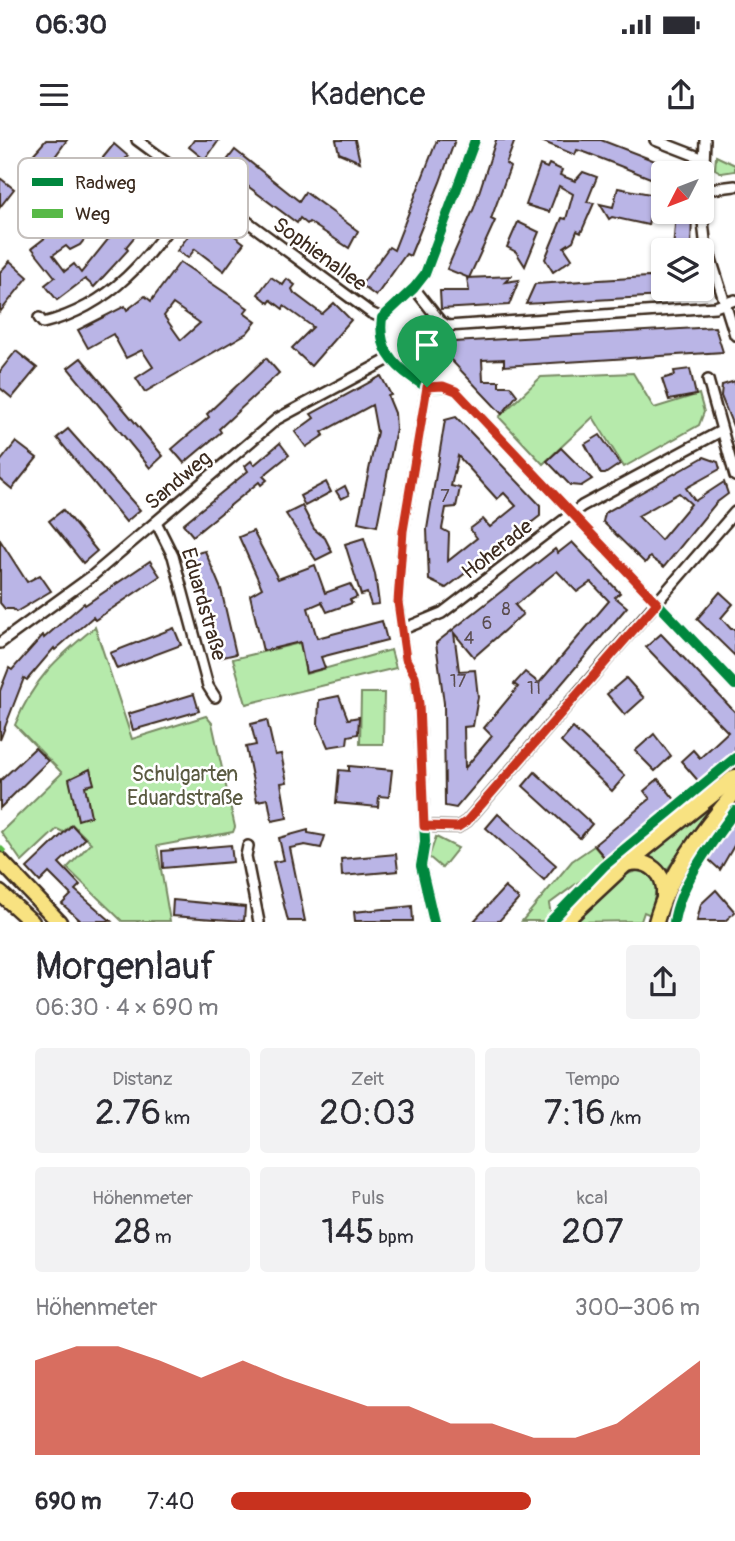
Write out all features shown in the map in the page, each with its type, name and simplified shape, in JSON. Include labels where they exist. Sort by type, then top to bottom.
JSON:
[{"type":"main road","points":[[564,922],[626,864],[735,776]]},
{"type":"main road","points":[[663,897],[698,841],[735,792]]},
{"type":"main road","points":[[0,860],[59,922]]},
{"type":"main road","points":[[626,864],[641,862],[655,869],[663,882],[663,897],[656,922]]},
{"type":"main road","points":[[0,893],[32,922]]},
{"type":"street","name":"Sophienallee","points":[[137,140],[161,158]]},
{"type":"street","points":[[475,140],[425,274],[382,318],[381,330],[389,359],[427,387],[443,386],[456,391],[735,685]]},
{"type":"street","points":[[655,140],[705,159],[705,140]]},
{"type":"street","points":[[714,189],[735,186]]},
{"type":"street","name":"Sophienallee","points":[[248,223],[371,313],[382,318]]},
{"type":"street","points":[[704,224],[705,240],[735,335]]},
{"type":"street","points":[[39,318],[43,323],[69,317],[116,288],[139,265],[160,238]]},
{"type":"street","points":[[414,288],[440,321],[448,326],[629,314],[725,304],[735,300]]},
{"type":"street","name":"Sandweg","points":[[0,643],[76,589],[277,419],[389,359]]},
{"type":"street","points":[[708,380],[735,476]]},
{"type":"street","points":[[427,387],[400,557],[398,602],[406,659],[415,676],[419,704],[425,842],[421,866],[434,922]]},
{"type":"street","name":"Hoherade","points":[[403,629],[442,613],[571,514],[721,431]]},
{"type":"street","points":[[424,826],[458,827],[467,821],[735,512]]},
{"type":"street","name":"Eduardstraße","points":[[156,522],[173,556],[208,686],[215,697]]},
{"type":"street","points":[[248,846],[246,856],[259,922]]},
{"type":"green space","points":[[716,156],[735,165],[735,171],[722,173],[715,169]]},
{"type":"green space","points":[[633,373],[654,408],[699,394],[704,412],[699,425],[624,467],[593,417],[543,464],[499,417],[541,377]]},
{"type":"green space","name":"Schulgarten Eduardstraße","points":[[95,627],[132,739],[206,716],[212,723],[235,827],[233,832],[157,846],[170,921],[122,921],[67,868],[91,843],[72,824],[63,832],[57,829],[22,862],[1,832],[62,773],[15,725],[22,709],[48,670]]},
{"type":"green space","points":[[300,643],[306,674],[391,650],[396,668],[246,704],[233,659]]},
{"type":"green space","points":[[361,693],[384,693],[383,744],[360,744]]},
{"type":"green space","points":[[727,791],[666,871],[648,856]]},
{"type":"green space","points":[[436,837],[458,848],[442,868],[429,857]]},
{"type":"green space","points":[[594,846],[607,861],[549,904],[551,915],[546,921],[522,921],[572,861]]},
{"type":"green space","points":[[638,871],[650,875],[657,885],[651,915],[644,912],[641,921],[573,922],[611,884],[629,873]]},
{"type":"building","points":[[46,140],[67,140],[54,158],[30,158]]},
{"type":"building","points":[[194,140],[219,140],[206,158],[189,147]]},
{"type":"building","points":[[336,140],[355,140],[360,162],[339,153]]},
{"type":"building","points":[[437,140],[455,140],[440,182],[410,256],[406,254],[376,296],[361,285],[389,247],[394,250]]},
{"type":"building","points":[[496,140],[515,140],[506,164],[510,167],[491,219],[495,221],[469,278],[447,269],[474,208]]},
{"type":"building","points":[[539,140],[601,140],[655,161],[651,161],[651,178],[587,153],[577,150],[575,155]]},
{"type":"building","points":[[114,144],[128,156],[126,158],[103,158]]},
{"type":"building","points":[[235,150],[245,158],[229,158]]},
{"type":"building","points":[[248,160],[299,201],[305,192],[358,231],[349,248],[309,222],[307,224],[300,218],[297,223],[248,186]]},
{"type":"building","points":[[549,164],[562,170],[560,175],[575,181],[583,172],[597,177],[587,202],[594,203],[581,233],[577,231],[573,241],[564,247],[572,259],[553,272],[545,259],[562,218],[566,219],[573,194],[559,186],[549,212],[526,205],[540,165],[547,168]]},
{"type":"building","points":[[0,178],[14,189],[0,207]]},
{"type":"building","points":[[618,188],[651,194],[648,225],[612,217],[609,219],[600,204],[613,207]]},
{"type":"building","points":[[518,222],[539,232],[525,266],[516,252],[507,247]]},
{"type":"building","points":[[675,224],[692,224],[691,238],[674,238]]},
{"type":"building","points":[[45,238],[86,238],[80,245],[70,250],[66,246],[53,255],[65,271],[74,264],[81,273],[109,238],[133,238],[126,247],[128,250],[94,287],[85,279],[57,300],[45,285],[55,277],[32,248]]},
{"type":"building","points":[[187,238],[237,238],[244,243],[224,271],[195,249],[188,258],[177,251]]},
{"type":"building","points":[[10,261],[28,277],[0,312],[0,272]]},
{"type":"building","points":[[180,262],[248,308],[244,313],[256,322],[247,333],[145,392],[136,378],[153,367],[142,350],[126,358],[113,334],[88,348],[78,330],[125,306],[127,310],[145,296],[151,301]],"holes":[[[173,304],[200,323],[181,340],[164,316]]]},
{"type":"building","points":[[511,276],[505,282],[519,280],[509,305],[441,309],[440,291],[469,291],[467,278]]},
{"type":"building","points":[[271,277],[283,285],[287,279],[295,285],[292,289],[294,293],[322,314],[334,303],[351,320],[311,366],[292,348],[313,327],[284,306],[283,309],[271,300],[269,303],[258,294]]},
{"type":"building","points":[[651,277],[651,297],[526,304],[535,284]]},
{"type":"building","points":[[715,327],[723,352],[504,366],[504,359],[482,360],[483,381],[499,381],[499,386],[510,386],[517,395],[502,414],[450,359],[454,342]]},
{"type":"building","points":[[16,351],[37,368],[12,398],[0,388],[0,371]]},
{"type":"building","points":[[81,358],[163,456],[150,468],[68,368]]},
{"type":"building","points":[[266,358],[279,373],[219,429],[221,432],[184,463],[172,449],[209,417],[207,414]]},
{"type":"building","points":[[690,369],[696,395],[669,400],[662,379],[675,375],[674,371]]},
{"type":"building","points":[[381,376],[391,395],[388,396],[395,413],[396,429],[377,526],[358,522],[377,432],[372,405],[322,432],[324,435],[306,447],[295,432],[314,418],[311,414]]},
{"type":"building","points":[[735,381],[733,426],[721,396],[722,385]]},
{"type":"building","points":[[456,417],[540,505],[540,516],[446,588],[429,580],[427,529],[445,420]],"holes":[[[458,456],[497,499],[504,493],[516,506],[490,527],[483,519],[470,529],[477,538],[448,561],[449,533],[442,529],[446,508],[456,507],[460,488],[451,486]]]},
{"type":"building","points":[[68,429],[140,510],[126,522],[57,438]]},
{"type":"building","points":[[600,435],[620,464],[605,474],[601,474],[585,444]]},
{"type":"building","points":[[16,442],[37,458],[12,489],[0,479],[0,462]]},
{"type":"building","points":[[280,443],[289,455],[263,476],[267,480],[261,485],[259,482],[193,536],[183,524],[248,471],[245,466],[251,461],[254,465]]},
{"type":"building","points":[[561,448],[592,479],[581,486],[570,485],[547,461]]},
{"type":"building","points":[[704,457],[718,462],[720,469],[686,488],[695,501],[724,482],[728,494],[716,503],[664,567],[650,557],[645,563],[603,522],[605,513]],"holes":[[[679,493],[691,504],[661,540],[638,516]]]},
{"type":"building","points":[[326,482],[331,492],[305,506],[300,496]]},
{"type":"building","points":[[345,486],[349,495],[341,499],[336,491]]},
{"type":"building","points":[[302,506],[314,529],[325,538],[332,552],[316,560],[286,514]]},
{"type":"building","points":[[63,510],[97,551],[83,563],[49,521]]},
{"type":"building","points":[[253,531],[278,579],[315,565],[325,593],[350,584],[357,597],[350,600],[352,603],[327,612],[322,602],[308,608],[317,638],[382,621],[387,640],[321,657],[325,668],[306,673],[300,642],[263,651],[250,595],[262,588],[239,537]]},
{"type":"building","points":[[364,538],[375,574],[379,604],[371,605],[367,593],[361,595],[345,544]]},
{"type":"building","points":[[0,540],[27,582],[40,575],[51,591],[16,612],[13,609],[5,609],[0,603]]},
{"type":"building","points":[[572,542],[620,593],[615,597],[627,607],[456,808],[445,806],[444,703],[436,643],[555,549],[558,553]],"holes":[[[557,571],[577,592],[591,582],[609,601],[539,683],[525,672],[514,684],[518,687],[484,728],[492,736],[465,768],[464,727],[473,726],[478,697],[475,670],[459,671],[454,633],[474,657],[523,614],[515,605]]]},
{"type":"building","points":[[205,551],[221,589],[236,654],[219,658],[206,594],[204,595],[200,580],[193,570],[189,555]]},
{"type":"building","points":[[150,561],[160,576],[95,620],[93,617],[55,650],[54,648],[27,680],[24,678],[0,740],[0,691],[9,668],[12,670],[43,635],[44,638],[84,603],[85,605]]},
{"type":"building","points":[[720,592],[733,604],[721,618],[731,629],[735,629],[735,656],[697,619]]},
{"type":"building","points":[[174,628],[181,645],[117,669],[110,653]]},
{"type":"building","points":[[661,634],[735,712],[735,753],[700,783],[681,761],[693,750],[700,758],[728,732],[646,647]]},
{"type":"building","points":[[626,678],[644,698],[625,715],[607,694]]},
{"type":"building","points":[[194,694],[199,711],[133,730],[128,714]]},
{"type":"building","points":[[339,696],[348,719],[359,717],[358,734],[348,736],[347,744],[328,747],[318,724],[319,700]]},
{"type":"building","points":[[267,720],[275,755],[281,754],[287,782],[281,783],[287,818],[272,821],[268,799],[257,801],[246,747],[256,745],[251,724]]},
{"type":"building","points":[[573,728],[625,776],[612,791],[561,742]]},
{"type":"building","points":[[654,734],[671,756],[655,771],[635,751]]},
{"type":"building","points":[[35,748],[48,761],[0,808],[0,781]]},
{"type":"building","points":[[349,766],[392,770],[389,797],[379,796],[378,807],[336,803],[339,770],[349,771]]},
{"type":"building","points":[[90,769],[94,784],[85,786],[91,816],[78,820],[69,779]]},
{"type":"building","points":[[535,772],[592,824],[580,838],[523,786]]},
{"type":"building","points":[[658,779],[677,802],[606,859],[594,845],[650,799],[644,791]]},
{"type":"building","points":[[498,814],[556,865],[544,880],[486,828]]},
{"type":"building","points":[[735,816],[735,844],[720,870],[707,858]]},
{"type":"building","points":[[72,825],[85,839],[59,863],[80,885],[75,890],[111,921],[81,921],[62,904],[71,895],[49,873],[40,882],[27,868]]},
{"type":"building","points":[[308,830],[308,833],[325,836],[321,848],[305,845],[290,848],[305,921],[288,921],[273,862],[284,860],[279,838]]},
{"type":"building","points":[[231,845],[233,862],[163,868],[162,851]]},
{"type":"building","points":[[396,854],[398,871],[342,876],[341,859]]},
{"type":"building","points":[[505,887],[519,899],[499,921],[474,921]]},
{"type":"building","points":[[716,890],[735,912],[725,921],[697,921],[701,904]]},
{"type":"building","points":[[173,900],[245,907],[244,921],[172,916]]},
{"type":"building","points":[[412,906],[413,921],[355,921],[354,912]]},
{"type":"marked path","points":[[0,850],[3,847]]},
{"type":"cycle path","points":[[475,140],[425,274],[382,318],[384,346],[399,367],[425,386],[456,391],[735,685]]},
{"type":"cycle path","points":[[427,387],[403,531],[398,602],[406,659],[415,676],[419,704],[425,842],[421,866],[434,922]]},
{"type":"cycle path","points":[[550,922],[604,866],[735,758]]},
{"type":"cycle path","points":[[674,922],[690,879],[735,811]]},
{"type":"route","points":[[443,386],[456,391],[657,603],[628,633],[467,821],[458,827],[424,826],[422,820],[419,704],[415,676],[406,659],[398,602],[403,531],[427,387],[443,386]]}]
